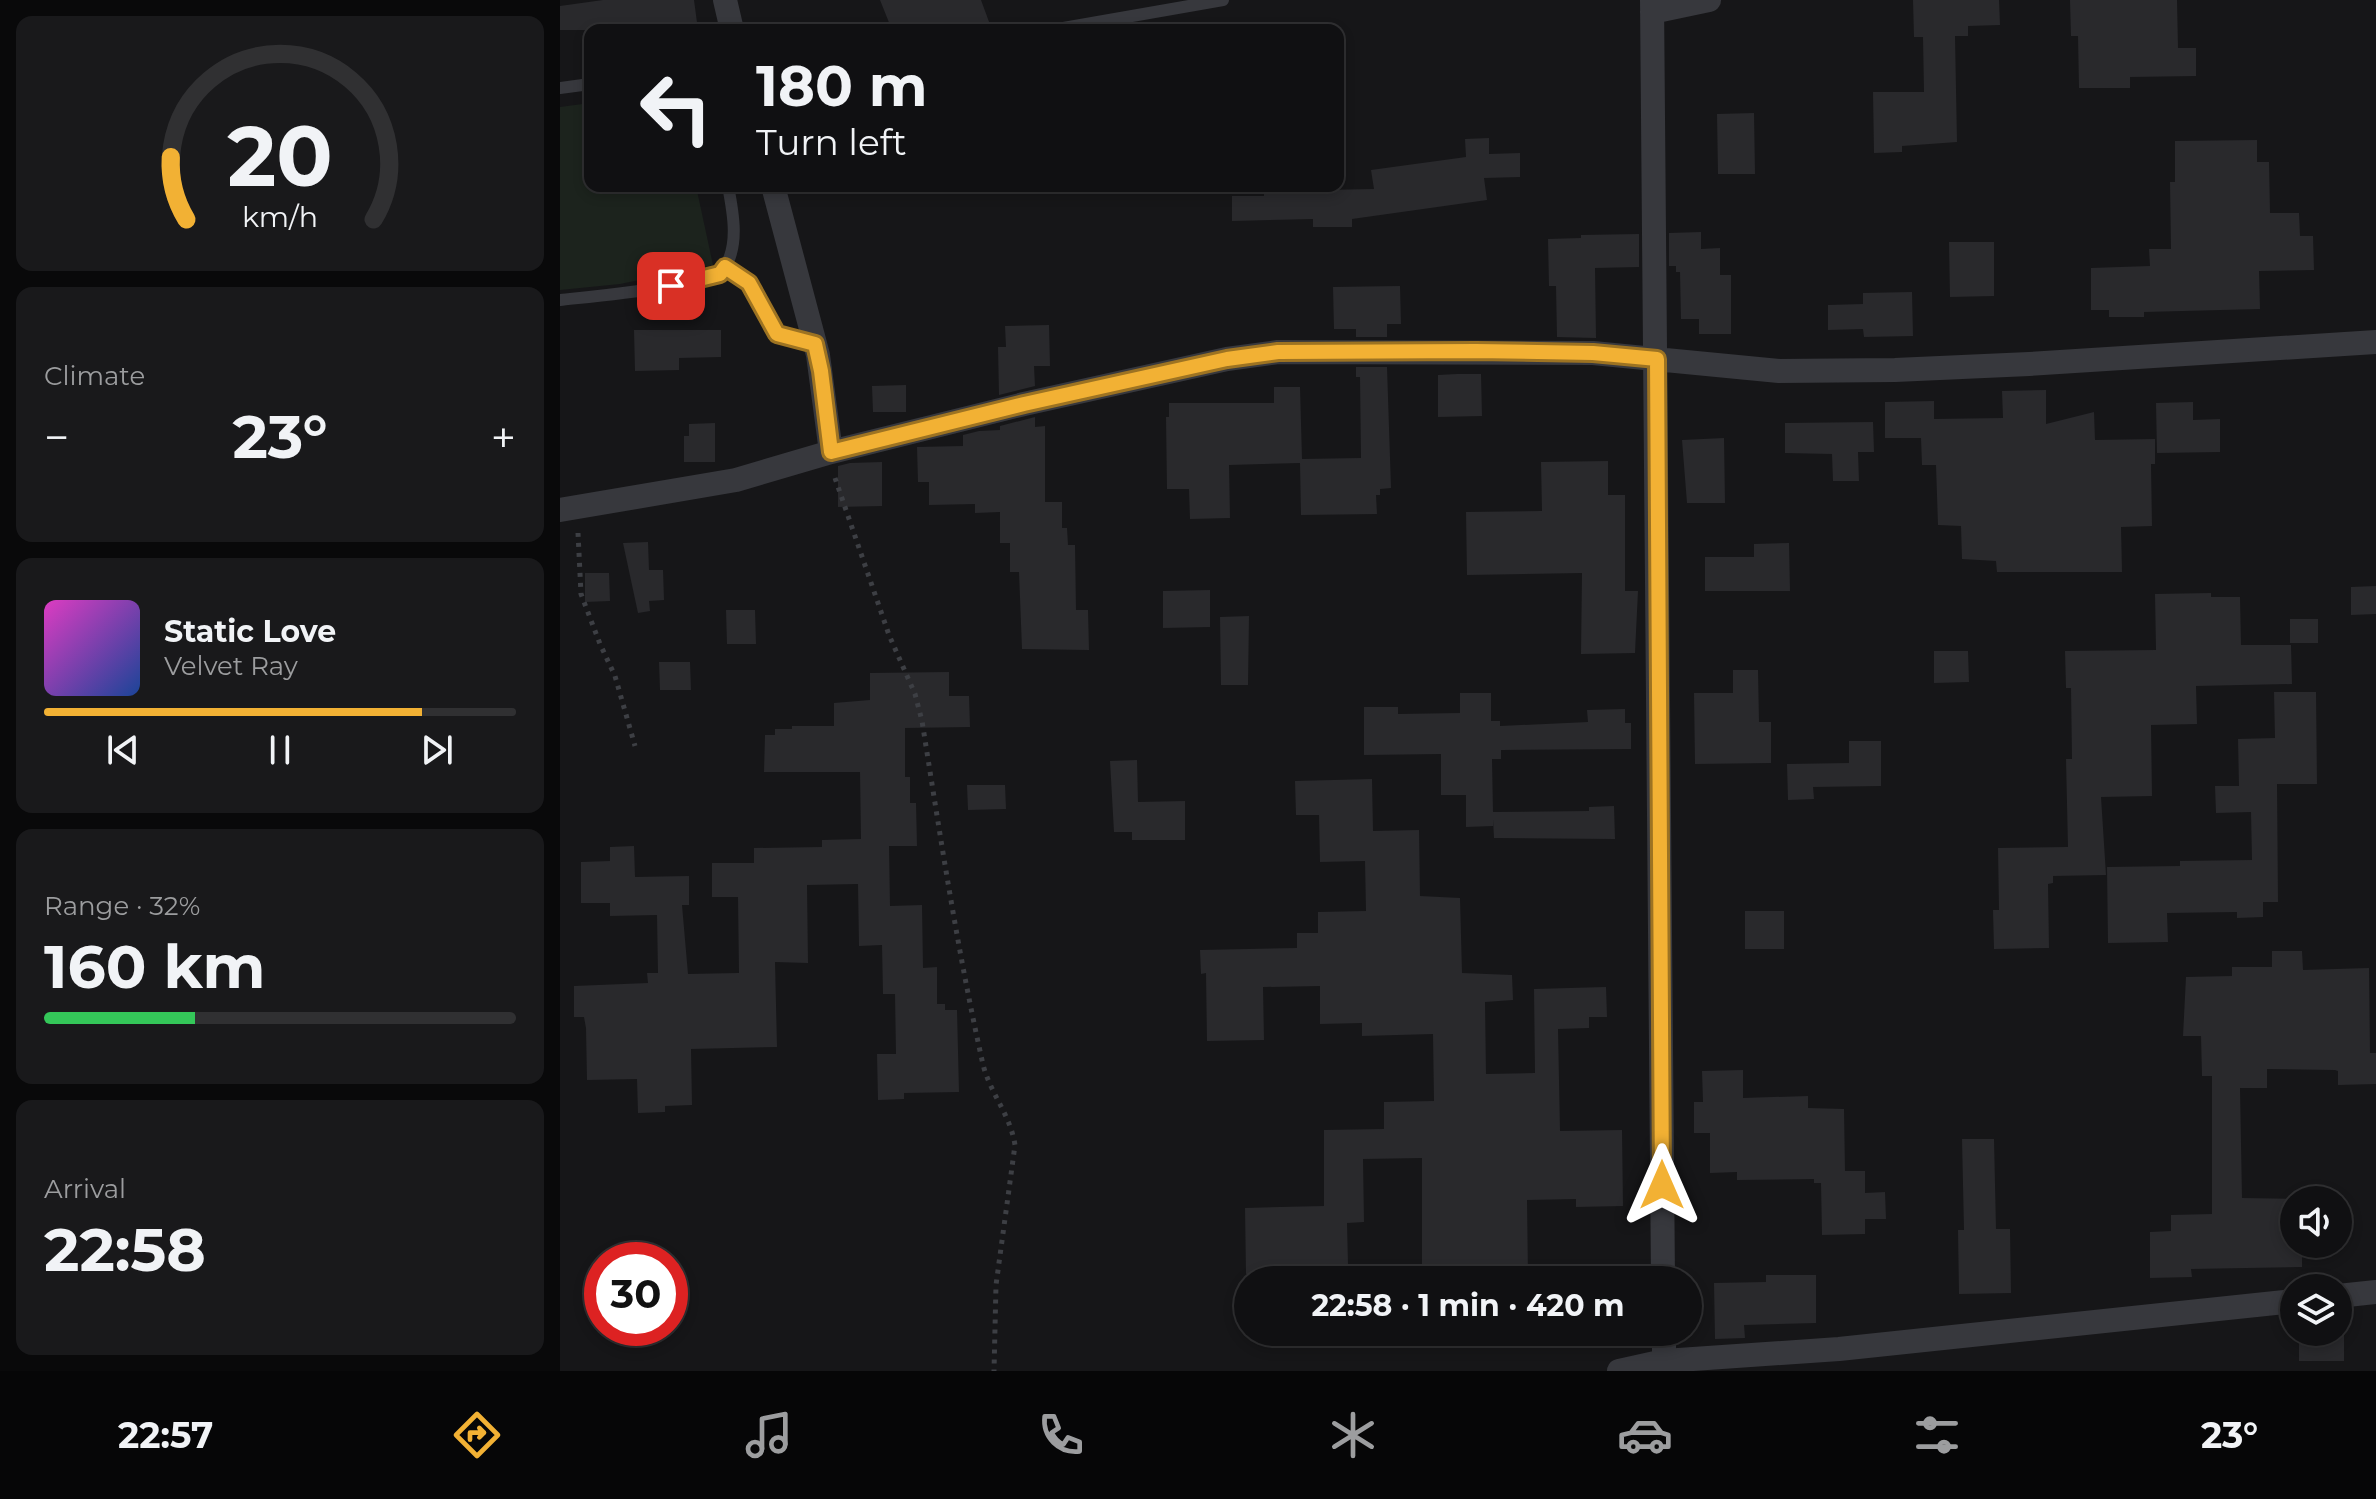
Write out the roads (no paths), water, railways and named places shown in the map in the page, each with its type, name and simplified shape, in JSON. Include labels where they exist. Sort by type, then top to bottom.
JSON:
[{"type":"street","points":[[725,0],[731,24]]},
{"type":"street","points":[[1663,1266],[1652,6],[1709,0]]},
{"type":"street","points":[[775,192],[821,371],[829,453]]},
{"type":"street","points":[[568,509],[736,480],[1024,404],[1227,359],[1278,352],[1593,353],[1779,371],[1895,370],[2376,342]]},
{"type":"street","points":[[2352,1295],[2376,1292]]},
{"type":"street","points":[[1619,1371],[2280,1302]]},
{"type":"lane","points":[[1086,24],[1223,0]]},
{"type":"lane","points":[[560,88],[584,85]]},
{"type":"lane","points":[[560,300],[671,286],[720,274],[725,267],[733,236],[729,192]]},
{"type":"lane","points":[[725,267],[749,283],[777,334],[815,344]]}]
